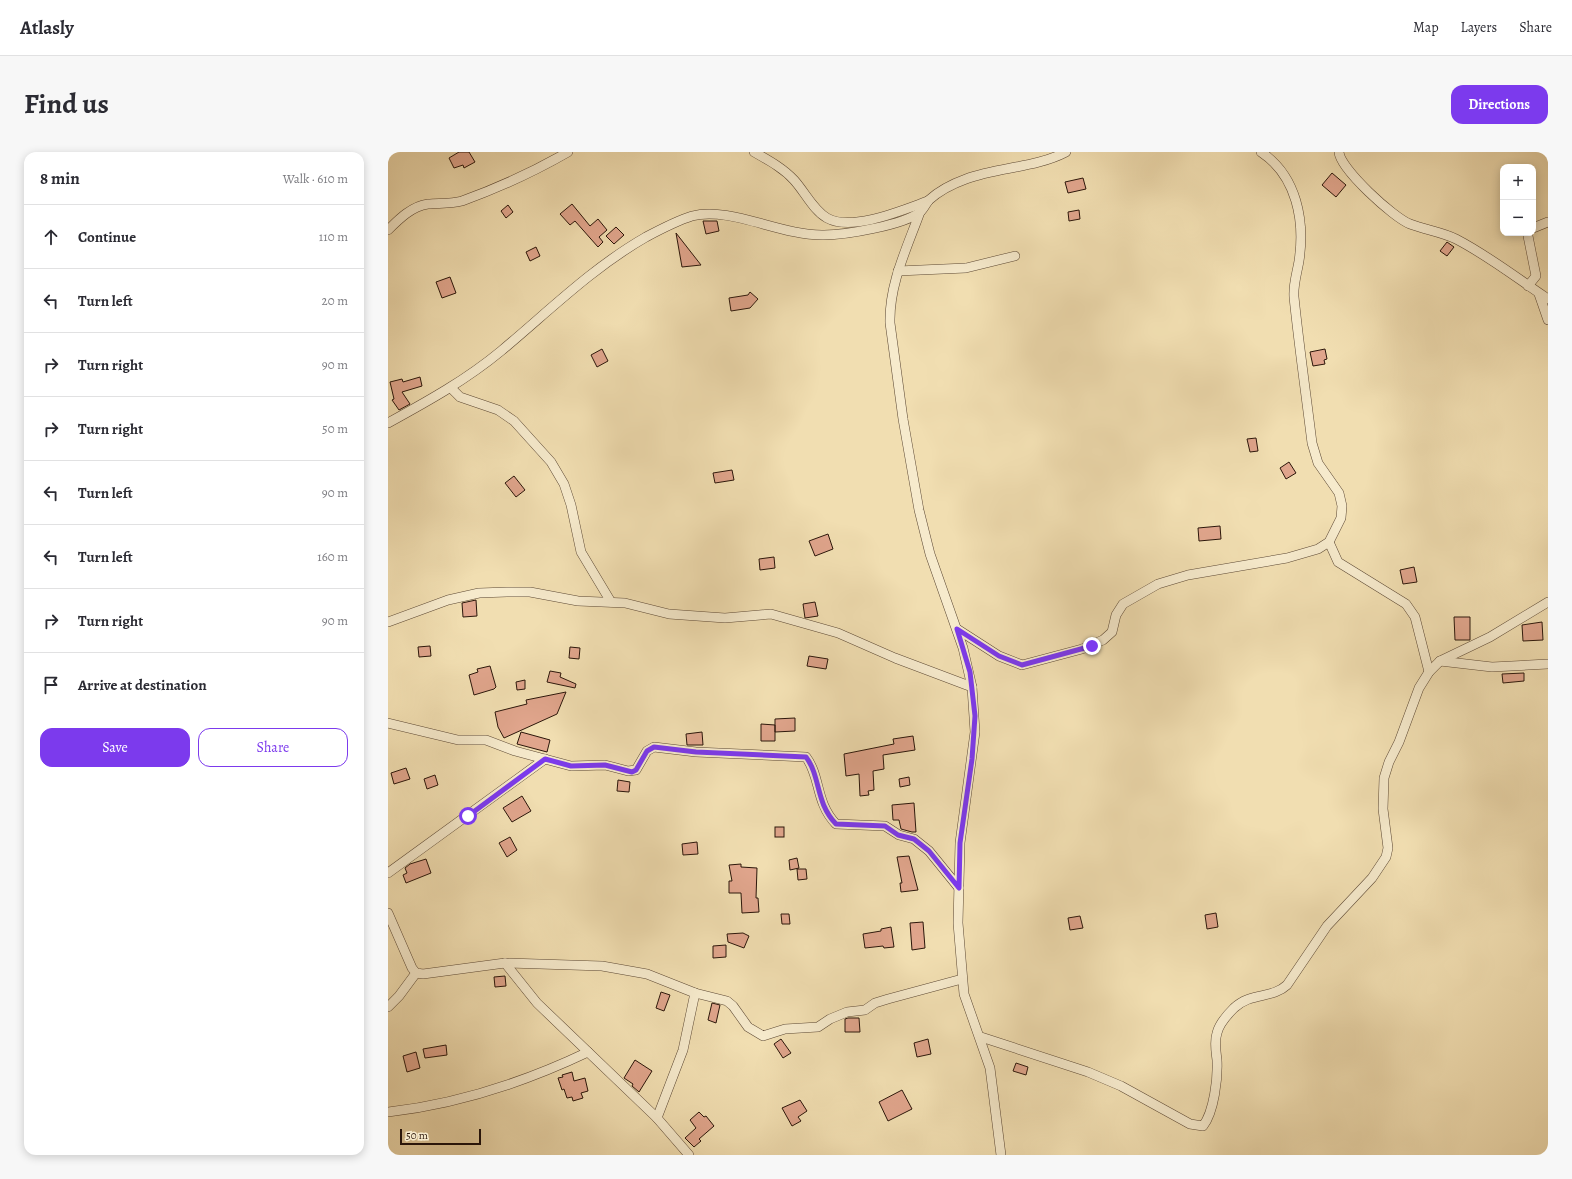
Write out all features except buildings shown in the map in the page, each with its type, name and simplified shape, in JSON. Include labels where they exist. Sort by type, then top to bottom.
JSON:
[{"type":"street","points":[[388,230],[397,220],[414,208],[427,204],[462,201],[541,167],[568,152]]},
{"type":"street","points":[[754,152],[774,163],[794,180],[826,217],[835,221],[850,222],[883,216],[928,201]]},
{"type":"street","points":[[1001,1155],[990,1068],[981,1037],[964,994],[958,923],[960,843],[975,732],[972,687],[957,629],[930,554],[919,510],[908,451],[890,323],[892,296],[898,271],[920,212],[928,201],[946,187],[968,178],[1032,164],[1066,152]]},
{"type":"street","points":[[957,629],[999,656],[1022,665],[1082,649],[1103,640],[1112,632],[1116,615],[1123,604],[1158,584],[1188,575],[1287,558],[1318,549],[1329,542],[1341,518],[1342,506],[1339,494],[1318,463],[1312,443],[1294,295],[1301,240],[1299,213],[1295,192],[1269,157],[1261,152]]},
{"type":"street","points":[[1339,152],[1345,164],[1370,194],[1398,217],[1411,224],[1437,231],[1457,240],[1548,299]]},
{"type":"street","points":[[388,423],[451,388],[503,349],[587,276],[640,241],[677,222],[708,213],[736,218],[788,232],[822,236],[877,228],[895,223],[920,212]]},
{"type":"street","points":[[1536,227],[1548,222]]},
{"type":"street","points":[[1528,236],[1536,276],[1528,286]]},
{"type":"street","points":[[898,271],[966,268],[1015,256]]},
{"type":"street","points":[[1539,294],[1548,320]]},
{"type":"street","points":[[451,388],[460,398],[498,410],[514,421],[551,462],[566,491],[581,552],[611,602]]},
{"type":"street","points":[[1329,542],[1338,562],[1406,604],[1415,617],[1429,672]]},
{"type":"street","points":[[388,622],[448,600],[479,593],[530,592],[566,600],[625,603],[677,614],[725,618],[771,614],[786,617],[838,634],[895,658],[972,687]]},
{"type":"street","points":[[981,1037],[1088,1072],[1121,1086],[1190,1124],[1203,1126],[1207,1120],[1212,1102],[1217,1075],[1215,1043],[1217,1032],[1224,1021],[1234,1008],[1246,999],[1278,991],[1287,985],[1327,926],[1372,878],[1386,857],[1388,848],[1383,809],[1384,778],[1419,688],[1429,672],[1440,661],[1490,637],[1548,602]]},
{"type":"street","points":[[1440,661],[1492,667],[1548,664]]},
{"type":"street","points":[[388,723],[458,740],[486,740],[515,751],[571,766],[605,765],[632,772],[636,770],[647,751],[654,747],[696,752],[806,757],[811,764],[820,800],[829,817],[836,824],[885,826],[898,835],[914,839],[929,851],[959,888]]},
{"type":"street","points":[[388,873],[545,759]]},
{"type":"street","points":[[388,913],[412,968],[416,973],[423,974],[505,963],[602,966],[648,974],[695,993],[727,1001],[733,1006],[748,1027],[763,1036],[785,1029],[818,1027],[830,1019],[848,1012],[865,1010],[875,1003],[962,979]]},
{"type":"street","points":[[505,963],[537,1004],[657,1118],[689,1155]]},
{"type":"street","points":[[388,1007],[399,996],[416,973]]},
{"type":"street","points":[[657,1118],[682,1050],[695,993]]},
{"type":"street","points":[[388,1112],[469,1097],[535,1076],[588,1052]]},
{"type":"route","points":[[468,816],[545,759],[571,766],[579,767],[605,765],[632,772],[636,770],[642,762],[647,751],[654,747],[696,752],[806,757],[811,764],[820,800],[829,817],[836,824],[885,826],[898,835],[914,839],[929,851],[959,888],[960,843],[972,759],[975,716],[970,672],[957,629],[999,656],[1013,663],[1022,665],[1092,646]]}]
